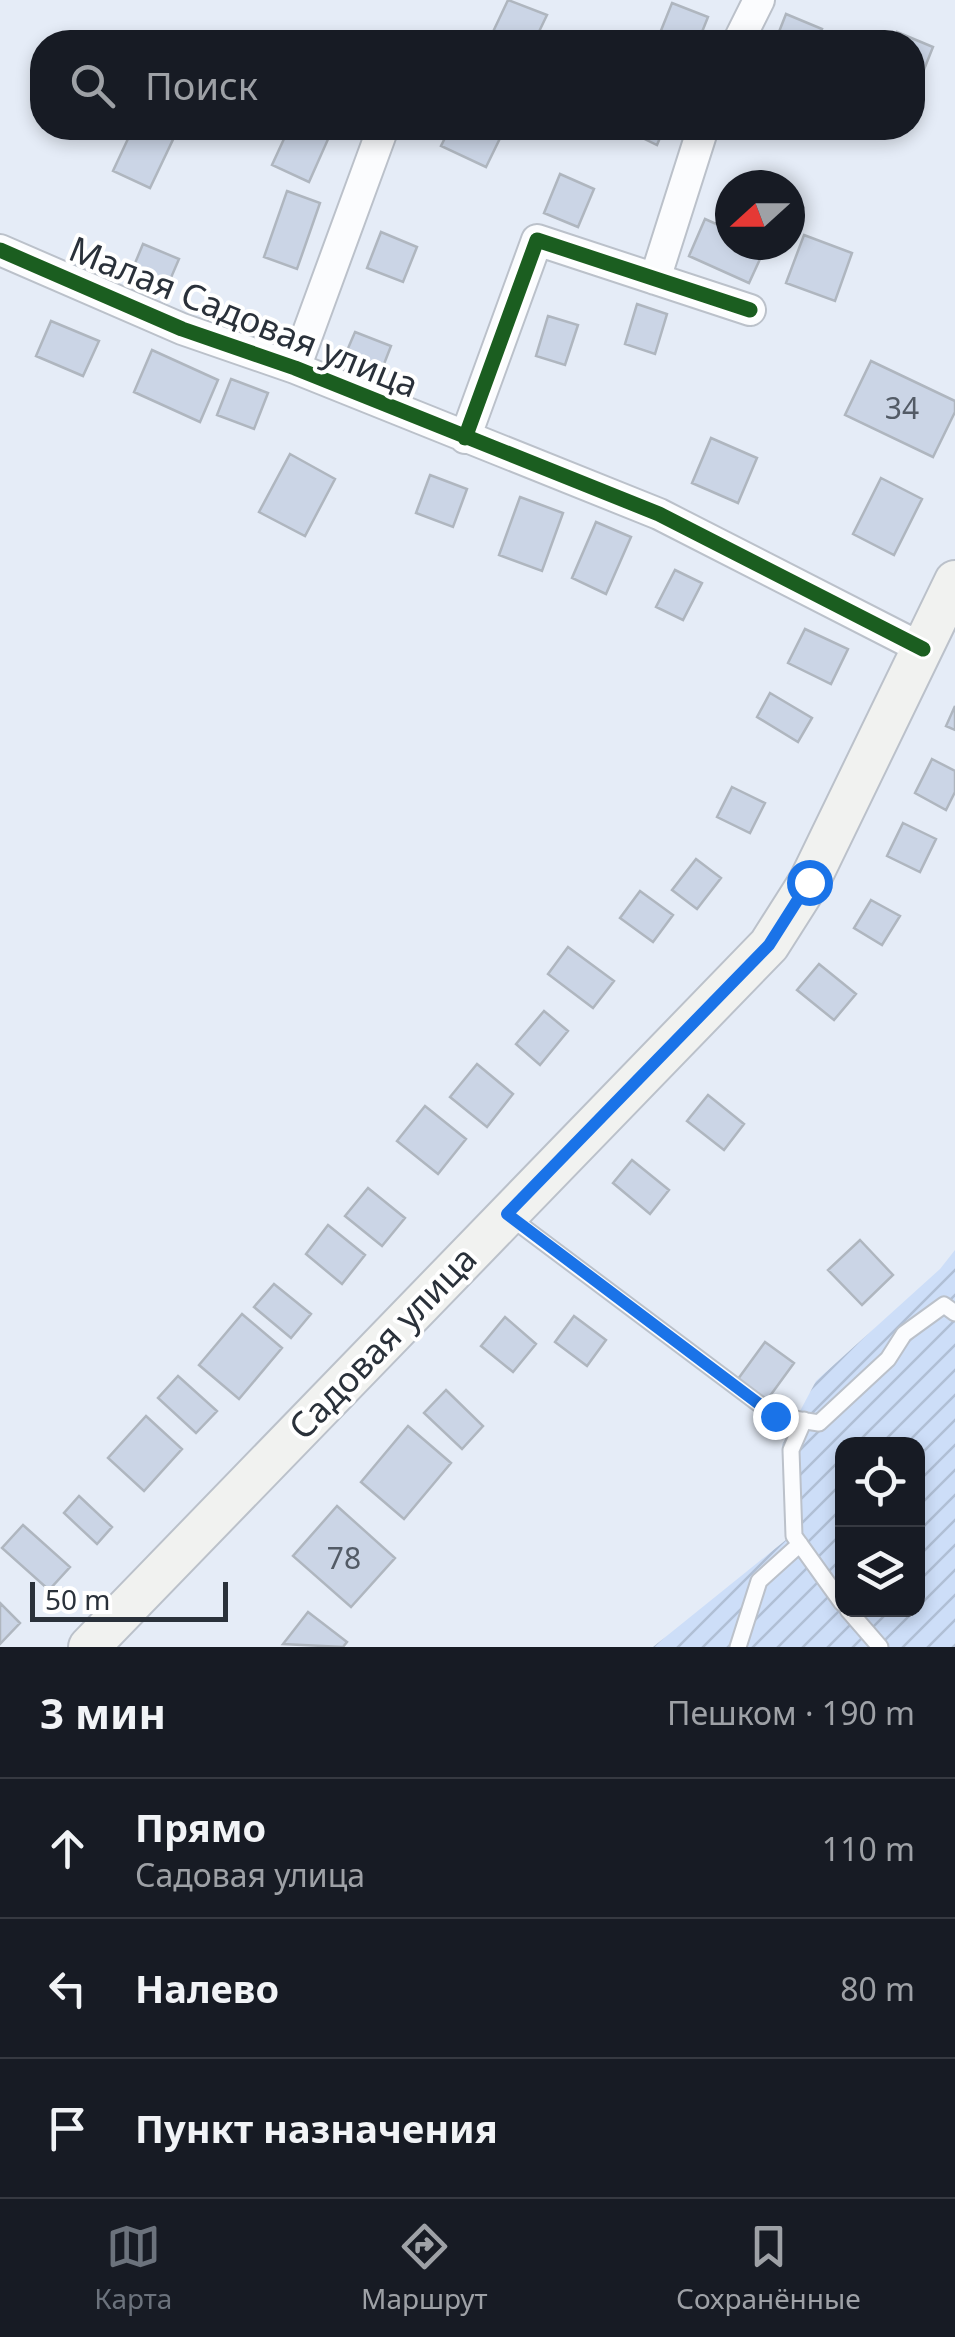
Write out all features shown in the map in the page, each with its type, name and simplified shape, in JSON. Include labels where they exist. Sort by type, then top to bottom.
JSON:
[{"type":"main road","name":"Садовая улица","points":[[89,1647],[769,945],[809,882],[955,582]]},
{"type":"street","points":[[744,30],[759,0]]},
{"type":"street","name":"Малая Садовая улица","points":[[296,368],[380,140]]},
{"type":"street","points":[[655,279],[700,140]]},
{"type":"street","points":[[464,438],[537,240],[750,310]]},
{"type":"street","name":"Малая Садовая улица","points":[[0,250],[182,329],[296,368],[659,514],[924,649]]},
{"type":"lane","points":[[507,1214],[775,1416],[818,1423],[888,1360],[904,1334],[949,1309],[955,1289]]},
{"type":"lane","points":[[804,1420],[791,1450],[794,1536],[835,1593]]},
{"type":"lane","points":[[738,1647],[759,1581],[800,1544]]},
{"type":"lane","points":[[854,1617],[880,1647]]},
{"type":"shaded area","points":[[955,1250],[955,1647],[653,1647],[787,1539],[782,1445],[816,1381],[940,1269]]},
{"type":"building","points":[[508,0],[547,15],[540,30],[494,30]]},
{"type":"building","points":[[672,3],[708,17],[703,30],[661,30]]},
{"type":"building","points":[[786,14],[822,29],[822,30],[780,30]]},
{"type":"building","points":[[925,44],[933,47],[925,67]]},
{"type":"building","points":[[127,140],[173,140],[150,188],[113,171]]},
{"type":"building","points":[[283,140],[328,140],[309,182],[272,165]]},
{"type":"building","points":[[444,140],[499,140],[486,167],[441,146]]},
{"type":"building","points":[[560,174],[594,189],[578,227],[544,213]]},
{"type":"building","points":[[287,191],[320,203],[297,269],[264,257]]},
{"type":"building","points":[[705,219],[715,223],[715,260],[760,260],[749,283],[689,256]]},
{"type":"building","points":[[381,232],[417,247],[403,282],[367,268]]},
{"type":"building","points":[[805,235],[852,253],[835,301],[786,283],[795,260],[805,260]]},
{"type":"building","points":[[143,244],[179,259],[164,294],[128,280]]},
{"type":"building","points":[[637,304],[667,314],[655,354],[625,344]]},
{"type":"building","points":[[548,316],[578,325],[565,365],[536,356]]},
{"type":"building","points":[[51,321],[99,341],[83,376],[36,356]]},
{"type":"building","points":[[355,332],[391,346],[377,382],[340,367]]},
{"type":"building","points":[[152,350],[218,380],[200,422],[134,392]]},
{"type":"building","points":[[871,361],[955,401],[955,412],[933,457],[845,415]]},
{"type":"building","points":[[231,379],[268,393],[254,429],[217,415]]},
{"type":"building","points":[[711,438],[757,458],[738,503],[692,483]]},
{"type":"building","points":[[290,454],[335,479],[305,536],[259,512]]},
{"type":"building","points":[[430,475],[467,489],[453,527],[416,513]]},
{"type":"building","points":[[881,478],[922,499],[894,555],[853,534]]},
{"type":"building","points":[[520,497],[563,513],[542,571],[499,555]]},
{"type":"building","points":[[596,522],[631,537],[606,594],[572,578]]},
{"type":"building","points":[[675,570],[702,583],[683,620],[656,607]]},
{"type":"building","points":[[805,629],[848,649],[831,684],[788,663]]},
{"type":"building","points":[[770,693],[812,718],[798,742],[757,717]]},
{"type":"building","points":[[955,706],[955,730],[946,726]]},
{"type":"building","points":[[932,759],[955,771],[955,792],[946,810],[915,793]]},
{"type":"building","points":[[732,787],[765,803],[750,833],[717,817]]},
{"type":"building","points":[[903,823],[936,839],[920,872],[887,856]]},
{"type":"building","points":[[696,859],[721,878],[697,909],[672,890]]},
{"type":"building","points":[[640,891],[673,915],[653,942],[620,918]]},
{"type":"building","points":[[871,900],[900,916],[882,945],[854,928]]},
{"type":"building","points":[[568,947],[614,981],[593,1008],[548,974]]},
{"type":"building","points":[[819,964],[856,994],[834,1020],[797,990]]},
{"type":"building","points":[[544,1011],[568,1031],[540,1065],[516,1044]]},
{"type":"building","points":[[477,1064],[513,1094],[487,1127],[450,1097]]},
{"type":"building","points":[[708,1095],[744,1124],[724,1150],[687,1121]]},
{"type":"building","points":[[425,1106],[466,1139],[438,1174],[397,1141]]},
{"type":"building","points":[[632,1160],[669,1190],[650,1214],[613,1183]]},
{"type":"building","points":[[368,1188],[405,1218],[382,1246],[345,1216]]},
{"type":"building","points":[[328,1225],[365,1255],[342,1284],[306,1254]]},
{"type":"building","points":[[860,1240],[893,1275],[862,1305],[828,1270]]},
{"type":"building","points":[[274,1284],[311,1314],[291,1338],[254,1307]]},
{"type":"building","points":[[242,1314],[282,1348],[239,1399],[199,1365]]},
{"type":"building","points":[[574,1316],[606,1340],[587,1366],[555,1342]]},
{"type":"building","points":[[505,1317],[536,1344],[513,1372],[481,1346]]},
{"type":"building","points":[[765,1342],[794,1363],[767,1400],[738,1379]]},
{"type":"building","points":[[178,1376],[217,1411],[196,1433],[158,1398]]},
{"type":"building","points":[[446,1390],[483,1426],[462,1449],[424,1413]]},
{"type":"building","points":[[146,1416],[182,1449],[144,1491],[108,1458]]},
{"type":"building","points":[[408,1426],[451,1463],[404,1519],[361,1482]]},
{"type":"building","points":[[79,1496],[112,1527],[97,1544],[64,1513]]},
{"type":"building","points":[[337,1506],[395,1558],[351,1607],[293,1556]]},
{"type":"building","points":[[23,1525],[70,1567],[49,1590],[2,1548]]},
{"type":"building","points":[[0,1603],[20,1623],[0,1644]]},
{"type":"building","points":[[308,1612],[347,1642],[343,1647],[283,1644]]},
{"type":"cycle path","points":[[465,438],[537,240],[750,310]]},
{"type":"cycle path","points":[[0,250],[182,329],[295,368],[659,514],[923,649]]},
{"type":"route","points":[[775,1416],[507,1214],[769,945],[809,882]]}]
